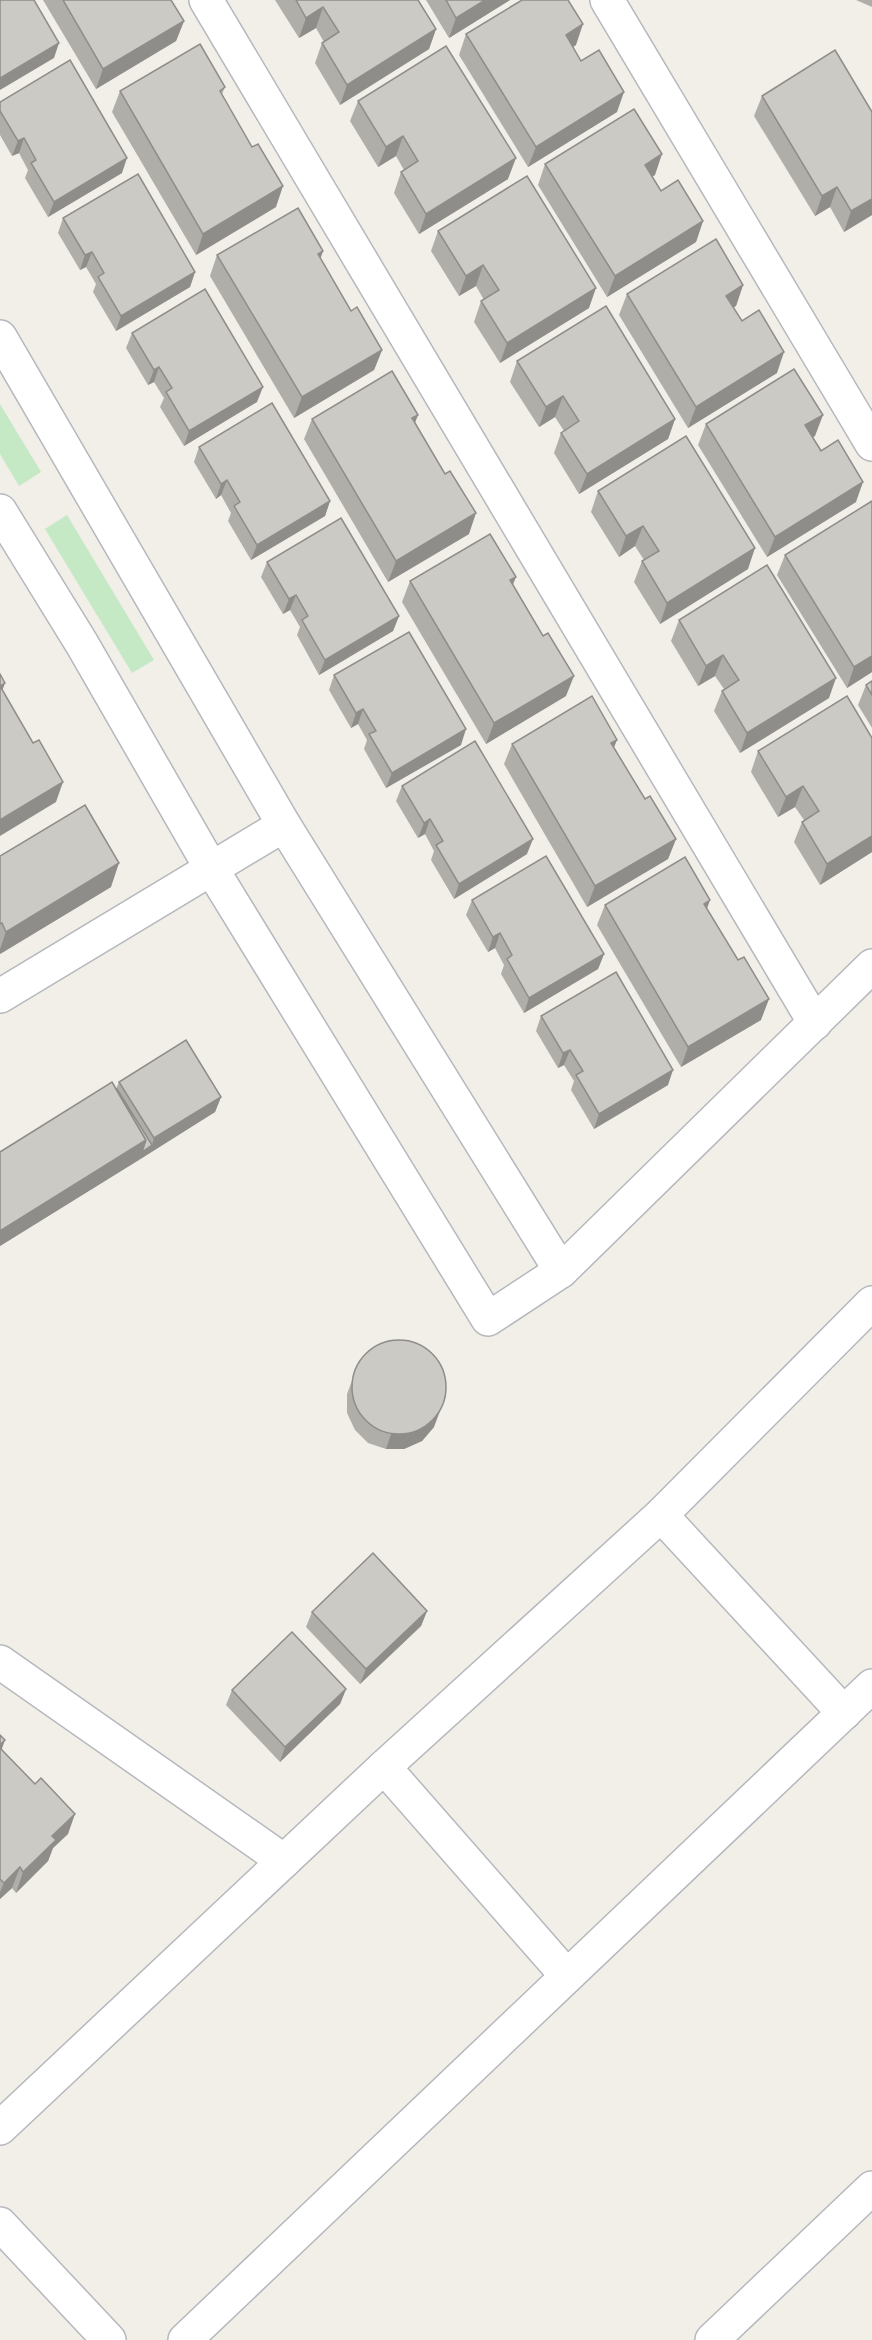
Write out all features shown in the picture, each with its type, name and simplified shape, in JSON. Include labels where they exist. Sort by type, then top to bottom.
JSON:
[{"type":"street","points":[[206,0],[815,1023]]},
{"type":"street","points":[[607,0],[872,444]]},
{"type":"street","points":[[0,337],[284,825],[561,1271]]},
{"type":"street","points":[[0,511],[82,644],[211,868],[488,1319],[561,1271],[872,966]]},
{"type":"street","points":[[0,996],[284,825]]},
{"type":"street","points":[[0,2128],[384,1767],[661,1515],[872,1303]]},
{"type":"street","points":[[661,1515],[844,1713]]},
{"type":"street","points":[[0,1662],[284,1861]]},
{"type":"street","points":[[185,2340],[872,1686]]},
{"type":"street","points":[[384,1767],[567,1976]]},
{"type":"street","points":[[712,2340],[872,2188]]},
{"type":"street","points":[[0,2224],[109,2340]]},
{"type":"green space","points":[[0,404],[41,472],[19,486],[0,454]]},
{"type":"green space","points":[[67,515],[154,660],[132,673],[45,529]]},
{"type":"building","points":[[0,0],[34,0],[59,43],[0,78]]},
{"type":"building","points":[[63,0],[171,0],[184,21],[103,69]]},
{"type":"building","points":[[296,0],[418,0],[436,29],[347,85],[322,43],[339,32],[323,7],[306,18]]},
{"type":"building","points":[[446,0],[485,0],[456,18]]},
{"type":"building","points":[[522,0],[568,0],[583,24],[566,35],[581,61],[599,50],[624,92],[536,147],[466,34]]},
{"type":"building","points":[[200,44],[225,87],[220,91],[252,147],[258,144],[283,186],[203,234],[120,91]]},
{"type":"building","points":[[446,46],[516,158],[426,214],[401,172],[418,161],[403,136],[386,147],[358,101]]},
{"type":"building","points":[[835,50],[872,112],[872,199],[851,211],[837,187],[822,196],[762,96]]},
{"type":"building","points":[[70,60],[127,158],[54,202],[31,163],[36,160],[24,138],[18,141],[0,111],[0,102]]},
{"type":"building","points":[[634,109],[662,154],[645,165],[661,191],[678,180],[703,221],[615,276],[545,164]]},
{"type":"building","points":[[138,174],[195,272],[121,316],[98,277],[104,273],[92,252],[85,255],[63,218]]},
{"type":"building","points":[[527,176],[596,288],[507,343],[481,301],[499,290],[483,265],[466,276],[438,231]]},
{"type":"building","points":[[298,208],[323,251],[318,254],[351,311],[357,307],[382,350],[302,397],[217,255]]},
{"type":"building","points":[[716,239],[743,285],[726,296],[742,321],[759,310],[784,352],[696,407],[627,294]]},
{"type":"building","points":[[205,289],[263,387],[189,431],[166,392],[172,388],[159,367],[154,370],[132,333]]},
{"type":"building","points":[[606,306],[675,419],[587,474],[561,433],[579,421],[563,396],[546,407],[517,361]]},
{"type":"building","points":[[794,369],[823,415],[805,425],[821,451],[838,440],[863,482],[775,537],[706,424]]},
{"type":"building","points":[[392,371],[418,415],[412,418],[445,474],[450,471],[476,513],[396,561],[312,419]]},
{"type":"building","points":[[272,403],[330,501],[257,545],[234,506],[240,502],[227,480],[221,484],[199,447]]},
{"type":"building","points":[[686,436],[755,548],[667,603],[642,561],[659,551],[643,526],[626,536],[598,491]]},
{"type":"building","points":[[872,501],[872,656],[854,667],[785,555]]},
{"type":"building","points":[[341,518],[399,616],[325,660],[302,620],[308,616],[296,595],[289,599],[267,562]]},
{"type":"building","points":[[490,534],[516,577],[510,580],[543,636],[548,633],[574,676],[494,723],[410,581]]},
{"type":"building","points":[[767,565],[836,678],[747,733],[722,691],[739,680],[723,655],[706,666],[679,620]]},
{"type":"building","points":[[409,632],[466,729],[392,773],[369,734],[376,731],[363,709],[356,713],[334,675]]},
{"type":"building","points":[[0,674],[5,683],[0,686]]},
{"type":"building","points":[[872,681],[872,695],[866,685]]},
{"type":"building","points":[[0,686],[33,743],[39,740],[63,782],[0,820]]},
{"type":"building","points":[[592,696],[617,740],[611,743],[645,799],[650,796],[676,839],[595,886],[512,744]]},
{"type":"building","points":[[847,696],[872,738],[872,836],[827,864],[802,822],[819,811],[803,786],[786,797],[758,751]]},
{"type":"building","points":[[475,741],[533,839],[459,884],[436,845],[443,841],[430,819],[424,823],[402,786]]},
{"type":"building","points":[[85,805],[119,863],[6,932],[2,923],[0,924],[0,856]]},
{"type":"building","points":[[546,856],[604,954],[529,998],[507,959],[512,955],[500,933],[493,937],[472,900]]},
{"type":"building","points":[[685,857],[710,900],[704,904],[738,960],[744,957],[769,999],[688,1047],[605,905]]},
{"type":"building","points":[[616,972],[673,1070],[599,1114],[576,1075],[583,1071],[570,1050],[563,1053],[541,1016]]},
{"type":"building","points":[[186,1040],[221,1097],[154,1138],[119,1082]]},
{"type":"building","points":[[112,1082],[146,1140],[0,1231],[0,1152]]},
{"type":"building","points":[[116,1089],[152,1145],[142,1152],[146,1140]]},
{"type":"building","points":[[399,1340],[417,1344],[432,1354],[442,1369],[446,1387],[442,1405],[432,1420],[417,1430],[399,1434],[381,1430],[366,1420],[356,1405],[352,1387],[356,1369],[366,1354],[381,1344]]},
{"type":"building","points":[[373,1553],[427,1611],[366,1669],[312,1612]]},
{"type":"building","points":[[292,1632],[346,1689],[285,1747],[232,1690]]},
{"type":"building","points":[[0,1735],[5,1740],[0,1745]]},
{"type":"building","points":[[0,1748],[35,1784],[41,1778],[75,1814],[52,1836],[56,1840],[23,1872],[20,1867],[4,1883],[0,1879]]}]
